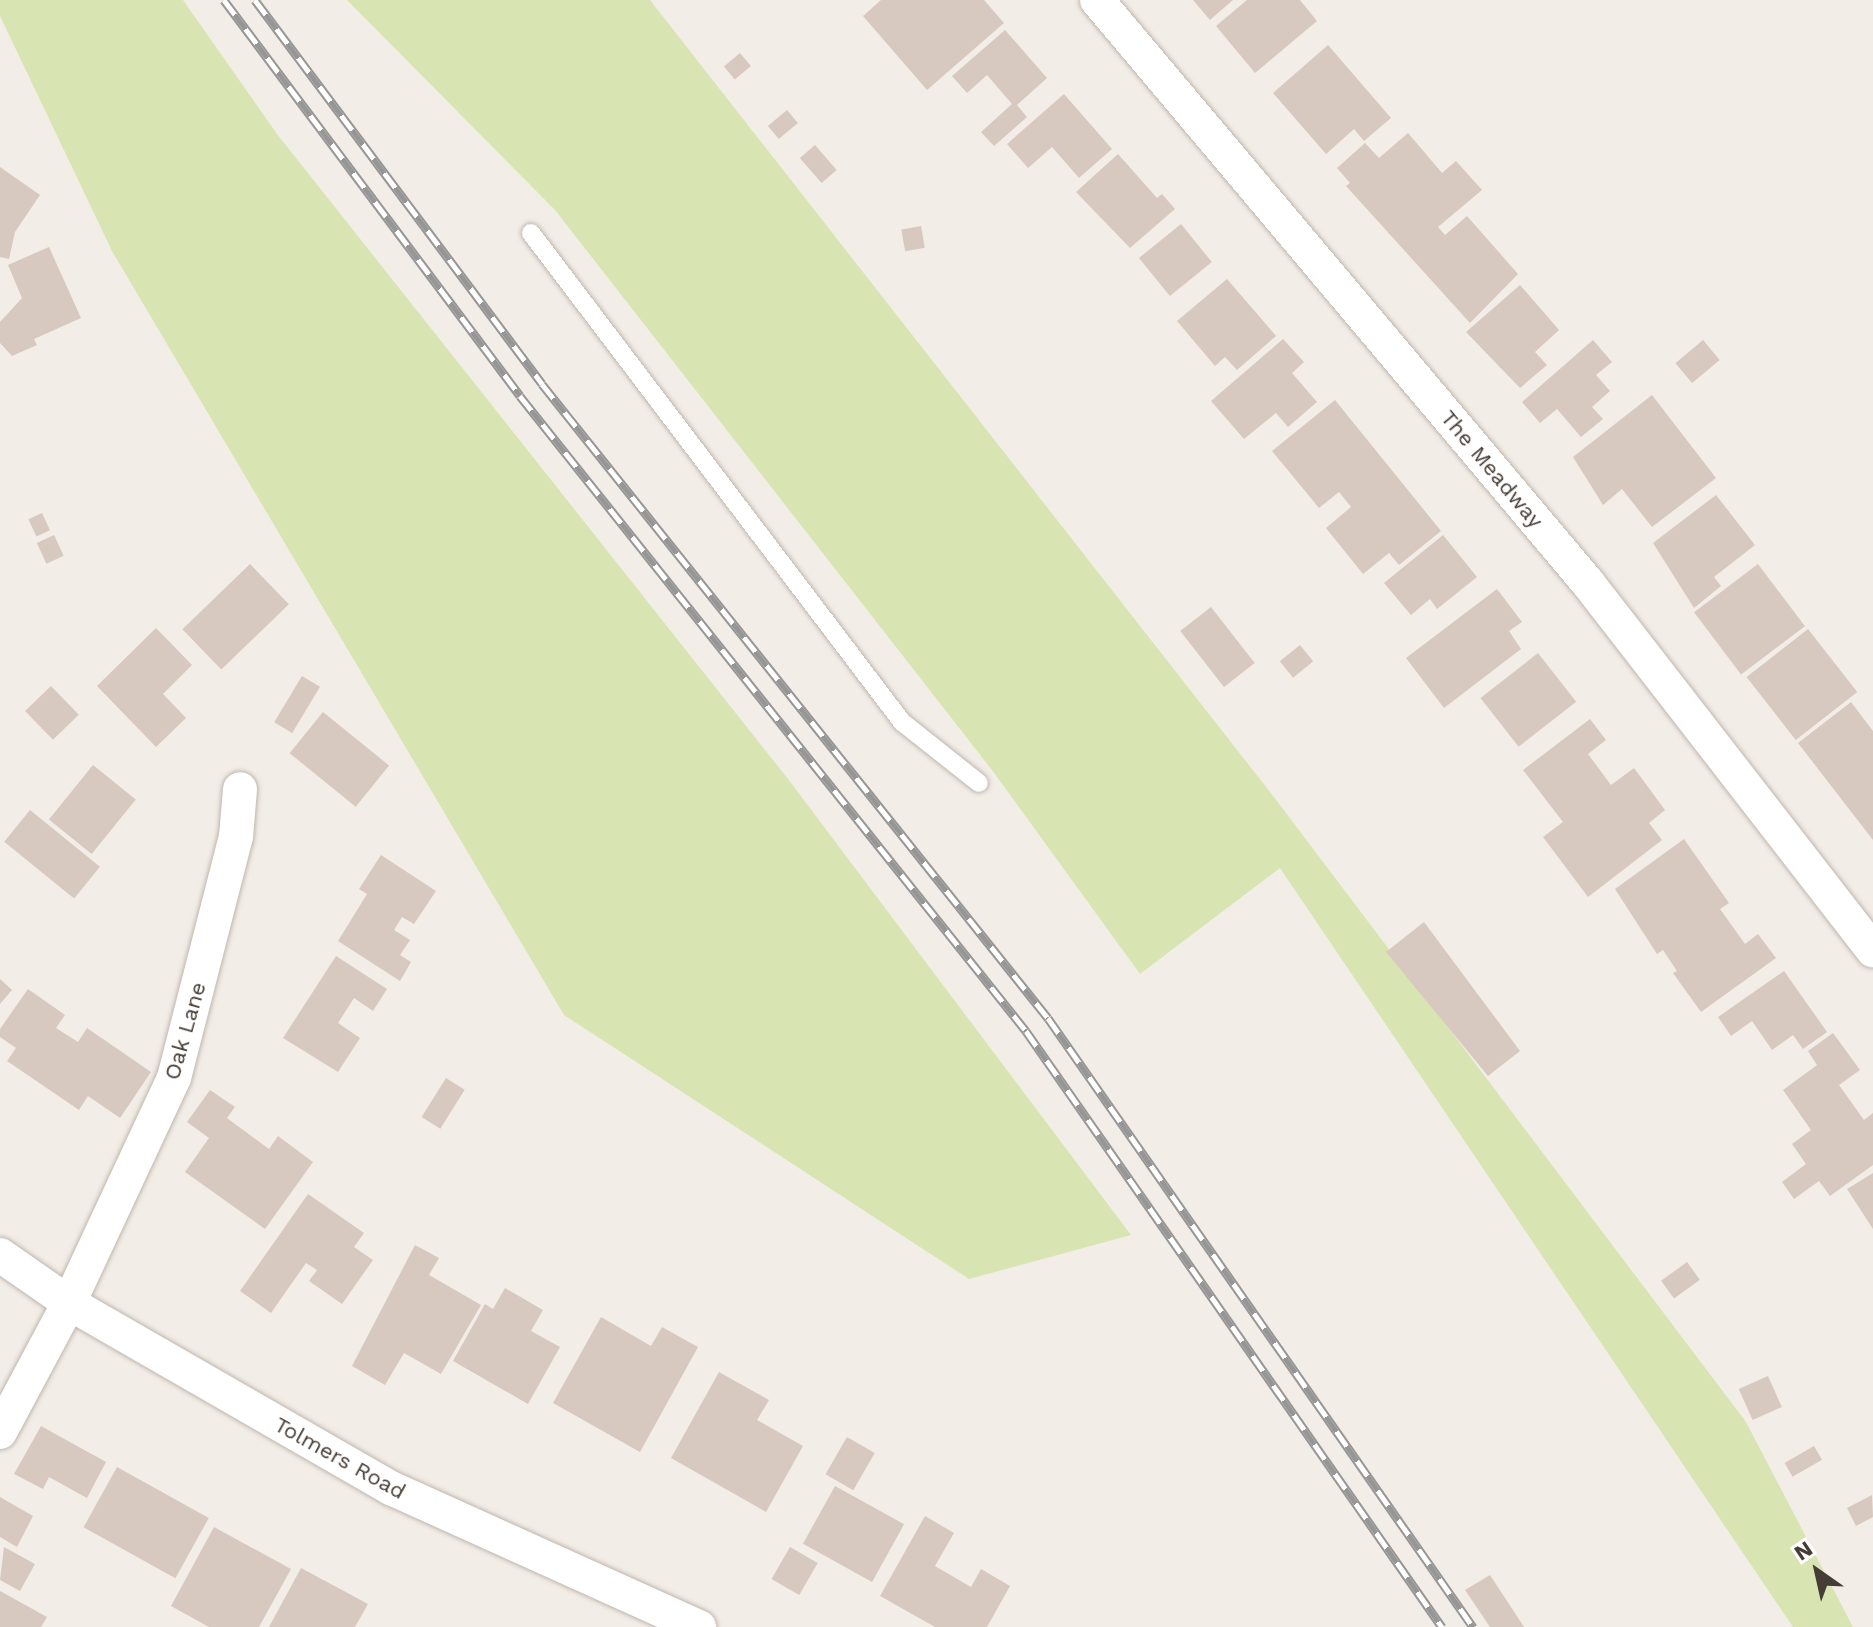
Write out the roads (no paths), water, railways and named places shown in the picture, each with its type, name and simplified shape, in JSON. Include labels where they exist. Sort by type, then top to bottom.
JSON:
[{"type":"street","name":"The Meadway","points":[[1097,0],[1588,583],[1873,950]]},
{"type":"street","name":"Oak Lane","points":[[0,1432],[69,1303],[174,1078],[236,837],[240,789]]},
{"type":"street","name":"Tolmers Road","points":[[0,1255],[69,1303],[393,1489],[699,1627]]},
{"type":"lane","points":[[531,233],[902,722],[979,783]]},
{"type":"railway","points":[[224,0],[520,396],[1026,1031],[1442,1627]]},
{"type":"railway","points":[[255,0],[542,384],[1048,1018],[1473,1627]]}]
